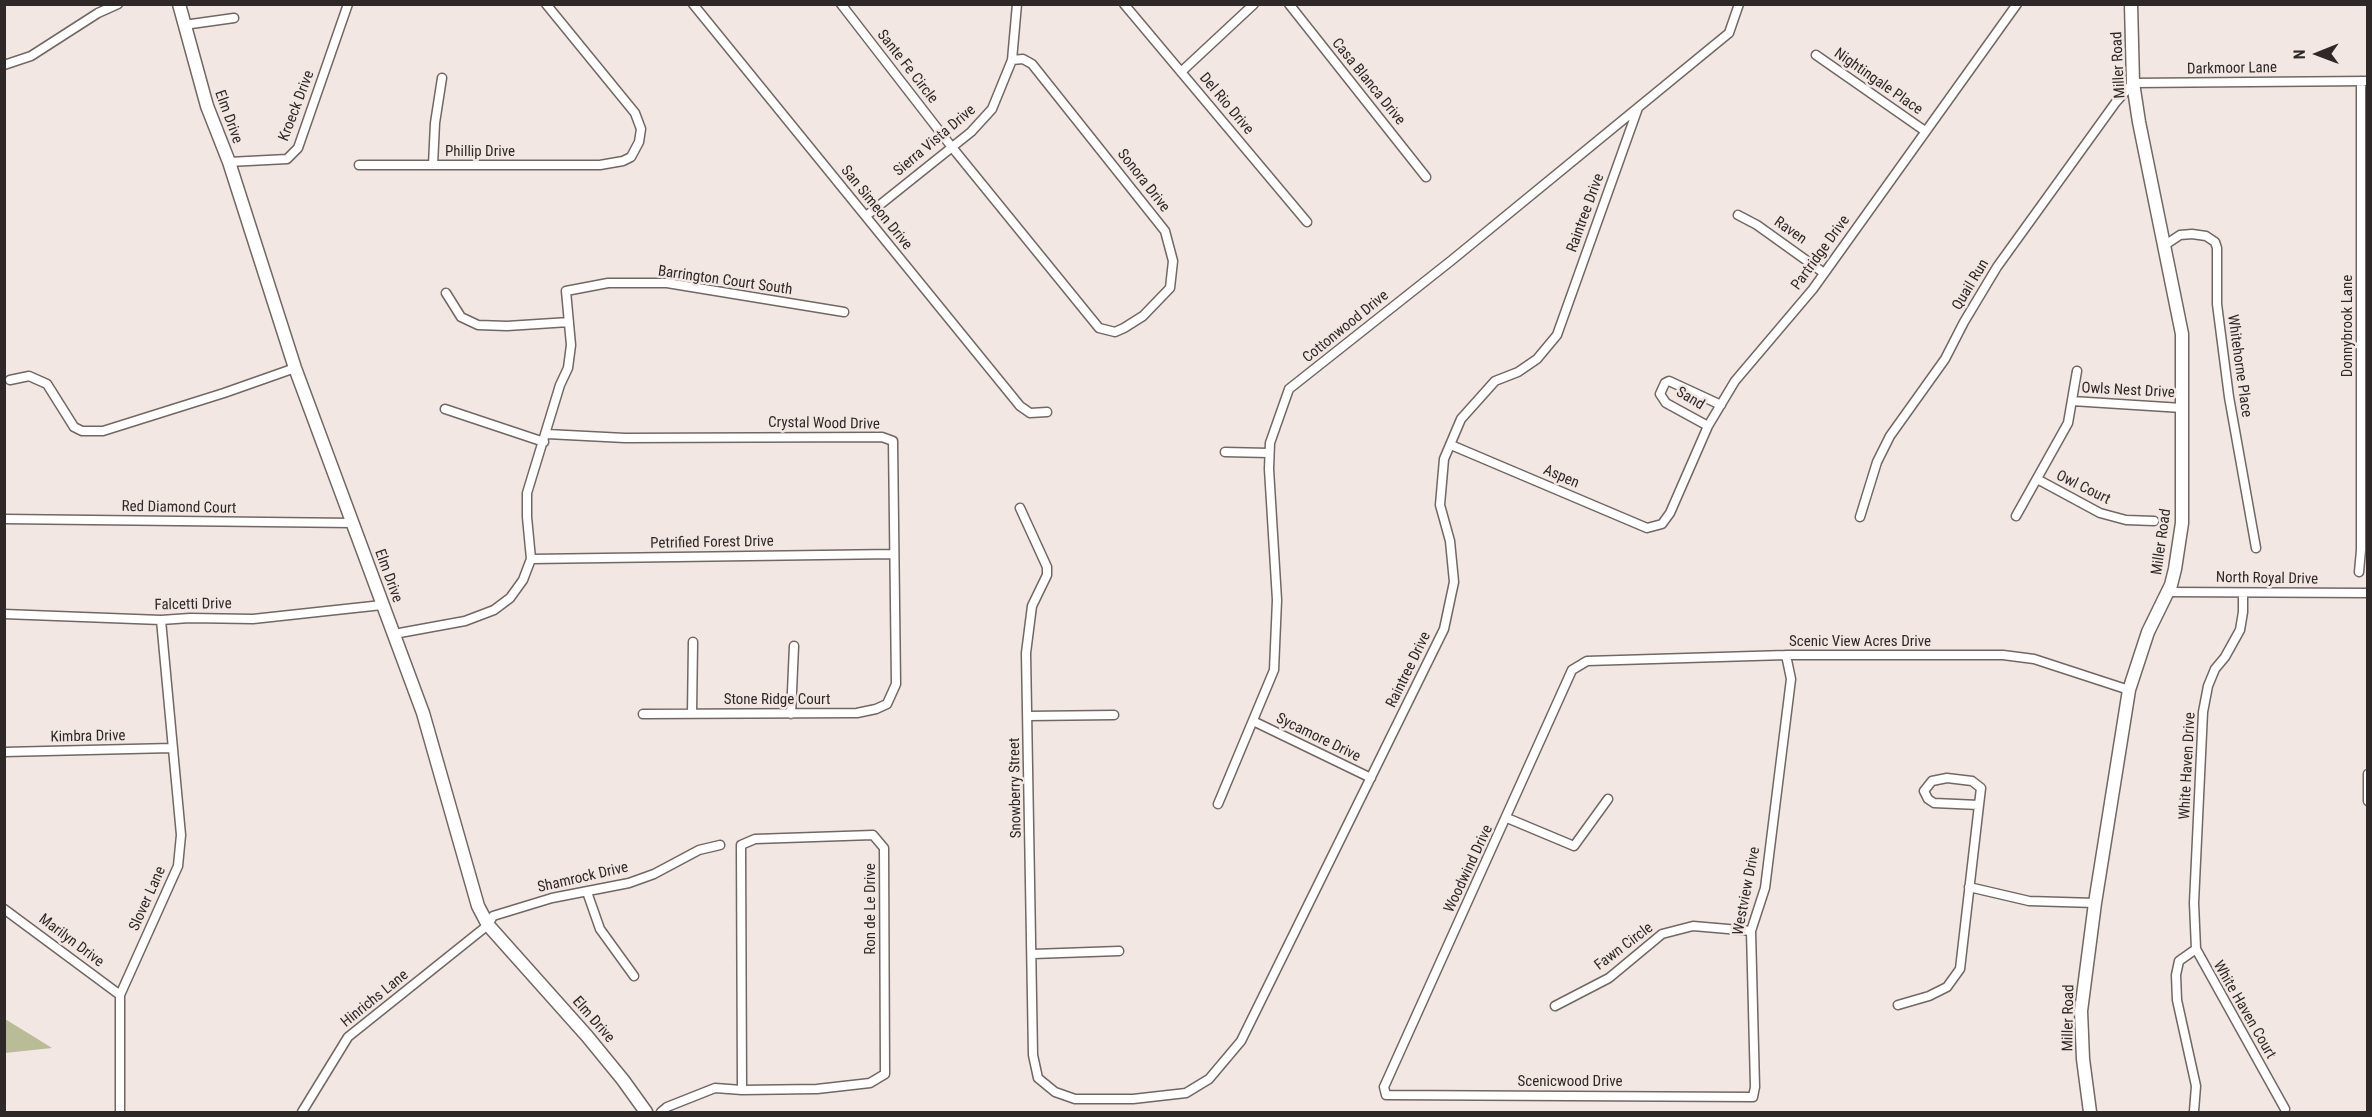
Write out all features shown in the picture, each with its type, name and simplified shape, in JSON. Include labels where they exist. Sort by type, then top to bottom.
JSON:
[{"type":"street","points":[[4,65],[32,56],[98,13],[118,4]]},
{"type":"street","name":"Elm Drive","points":[[179,4],[207,106],[229,162],[295,368],[423,713],[478,906],[488,926],[587,1036],[623,1080],[645,1113]]},
{"type":"street","name":"Kroeck Drive","points":[[229,162],[287,159],[298,148],[348,4]]},
{"type":"street","name":"Phillip Drive","points":[[359,165],[600,165],[622,161],[632,156],[639,142],[641,129],[635,113],[546,4]]},
{"type":"street","name":"San Simeon Drive","points":[[693,4],[1020,406],[1030,413],[1047,412]]},
{"type":"street","name":"Sante Fe Circle","points":[[841,4],[951,146]]},
{"type":"street","name":"Sierra Vista Drive","points":[[866,216],[971,132],[992,109],[1012,60],[1017,4]]},
{"type":"street","name":"Del Rio Drive","points":[[1124,4],[1307,222]]},
{"type":"street","points":[[1180,72],[1254,4]]},
{"type":"street","name":"Casa Blanca Drive","points":[[1288,4],[1426,177]]},
{"type":"street","name":"Cottonwood Drive","points":[[1218,804],[1274,670],[1277,600],[1269,453],[1270,443],[1289,389],[1452,260],[1729,33],[1739,4]]},
{"type":"street","name":"Partridge Drive","points":[[1662,524],[1670,513],[1708,426],[1735,381],[1824,273],[2017,4]]},
{"type":"street","name":"Miller Road","points":[[2090,1113],[2083,1059],[2081,1011],[2095,903],[2129,690],[2148,632],[2175,569],[2182,523],[2182,334],[2133,83],[2131,4]]},
{"type":"street","points":[[184,25],[234,18]]},
{"type":"street","name":"Nightingale Place","points":[[1816,55],[1925,131]]},
{"type":"street","name":"Sonora Drive","points":[[951,146],[1099,328],[1115,332],[1124,328],[1143,316],[1170,288],[1173,261],[1165,231],[1032,64],[1023,59],[1012,60]]},
{"type":"street","points":[[433,165],[435,123],[442,78]]},
{"type":"street","name":"Darkmoor Lane","points":[[2133,83],[2364,81]]},
{"type":"street","name":"Donnybrook Lane","points":[[2359,572],[2364,81]]},
{"type":"street","name":"Quail Run","points":[[1860,517],[1877,462],[1890,436],[1945,359],[1997,267],[2116,102],[2133,83]]},
{"type":"street","name":"Raintree Drive","points":[[1038,1078],[1055,1092],[1074,1098],[1133,1099],[1186,1093],[1209,1079],[1241,1041],[1444,629],[1454,582],[1450,541],[1440,505],[1444,459],[1461,419],[1495,381],[1518,372],[1537,358],[1557,335],[1638,108]]},
{"type":"street","name":"Raven","points":[[1738,215],[1757,225],[1824,273]]},
{"type":"street","name":"Whitehorne Place","points":[[2165,245],[2180,235],[2192,234],[2206,236],[2215,242],[2217,248],[2217,304],[2229,397],[2256,548]]},
{"type":"street","name":"Barrington Court South","points":[[569,322],[566,291],[608,283],[667,283],[844,312]]},
{"type":"street","points":[[393,634],[465,621],[494,610],[510,598],[523,580],[531,559],[527,493],[560,385],[568,368],[571,345],[569,322],[507,326],[478,325],[460,316],[446,293]]},
{"type":"street","points":[[10,380],[29,376],[47,384],[74,427],[82,431],[103,431],[295,368]]},
{"type":"street","points":[[2016,516],[2067,423],[2077,371]]},
{"type":"street","name":"Sand","points":[[1708,426],[1666,402],[1660,394],[1665,383],[1669,381],[1721,405]]},
{"type":"street","name":"Owls Nest Drive","points":[[2072,401],[2182,408]]},
{"type":"street","points":[[445,409],[545,438]]},
{"type":"street","name":"Crystal Wood Drive","points":[[545,438],[882,437],[893,441],[896,684]]},
{"type":"street","name":"Aspen","points":[[1450,445],[1647,528],[1662,524]]},
{"type":"street","points":[[1225,452],[1269,453]]},
{"type":"street","name":"Owl Court","points":[[2037,479],[2100,513],[2126,520],[2154,521]]},
{"type":"street","name":"Snowberry Street","points":[[1020,508],[1047,567],[1047,575],[1032,606],[1026,653],[1033,1055],[1038,1078]]},
{"type":"street","name":"Red Diamond Court","points":[[4,519],[353,524]]},
{"type":"street","name":"Petrified Forest Drive","points":[[531,559],[894,554]]},
{"type":"street","name":"North Royal Drive","points":[[2167,591],[2367,593]]},
{"type":"street","name":"White Haven Drive","points":[[2196,949],[2194,903],[2203,712],[2208,686],[2215,669],[2240,630],[2243,593]]},
{"type":"street","name":"Falcetti Drive","points":[[4,614],[161,620],[253,619],[382,605]]},
{"type":"street","name":"Slover Lane","points":[[120,1113],[120,995],[178,866],[181,835],[171,748],[161,620]]},
{"type":"street","points":[[692,714],[693,642]]},
{"type":"street","points":[[791,714],[794,646]]},
{"type":"street","name":"Scenic View Acres Drive","points":[[1587,661],[1786,655],[2013,656],[2034,659],[2129,690]]},
{"type":"street","name":"Westview Drive","points":[[1753,1097],[1755,1087],[1751,931],[1765,888],[1789,702],[1791,679],[1786,655]]},
{"type":"street","name":"Woodwind Drive","points":[[1386,1095],[1384,1087],[1572,670],[1587,661]]},
{"type":"street","name":"Stone Ridge Court","points":[[643,714],[857,713],[876,710],[887,704],[896,684]]},
{"type":"street","points":[[1028,716],[1114,715]]},
{"type":"street","name":"Sycamore Drive","points":[[1253,721],[1371,778]]},
{"type":"street","name":"Kimbra Drive","points":[[4,752],[171,748]]},
{"type":"street","points":[[2367,774],[2367,801]]},
{"type":"street","points":[[1898,1005],[1929,996],[1947,987],[1960,969],[1981,788],[1972,781],[1947,778],[1932,781],[1924,791],[1928,799],[1934,803],[1979,805]]},
{"type":"street","points":[[1507,818],[1574,846],[1608,799]]},
{"type":"street","name":"Ron de Le Drive","points":[[661,1113],[666,1107],[715,1088],[742,1090],[817,1089],[870,1083],[885,1074],[884,848],[873,836],[755,839],[741,845],[742,1090]]},
{"type":"street","name":"Shamrock Drive","points":[[488,926],[493,916],[552,898],[629,883],[654,874],[699,850],[720,845]]},
{"type":"street","points":[[1969,887],[2029,901],[2095,903]]},
{"type":"street","points":[[587,892],[600,929],[634,976]]},
{"type":"street","name":"Marilyn Drive","points":[[4,909],[120,995]]},
{"type":"street","name":"Hinrichs Lane","points":[[302,1113],[348,1037],[488,926]]},
{"type":"street","name":"Fawn Circle","points":[[1555,1006],[1609,978],[1662,934],[1693,926],[1751,931]]},
{"type":"street","name":"White Haven Court","points":[[2194,1111],[2196,1086],[2177,1000],[2176,975],[2179,961],[2196,949],[2285,1109]]},
{"type":"street","points":[[1033,954],[1119,951]]},
{"type":"street","name":"Scenicwood Drive","points":[[1386,1095],[1753,1097]]},
{"type":"green space","points":[[5,1019],[36,1038],[52,1048],[5,1053]]}]
